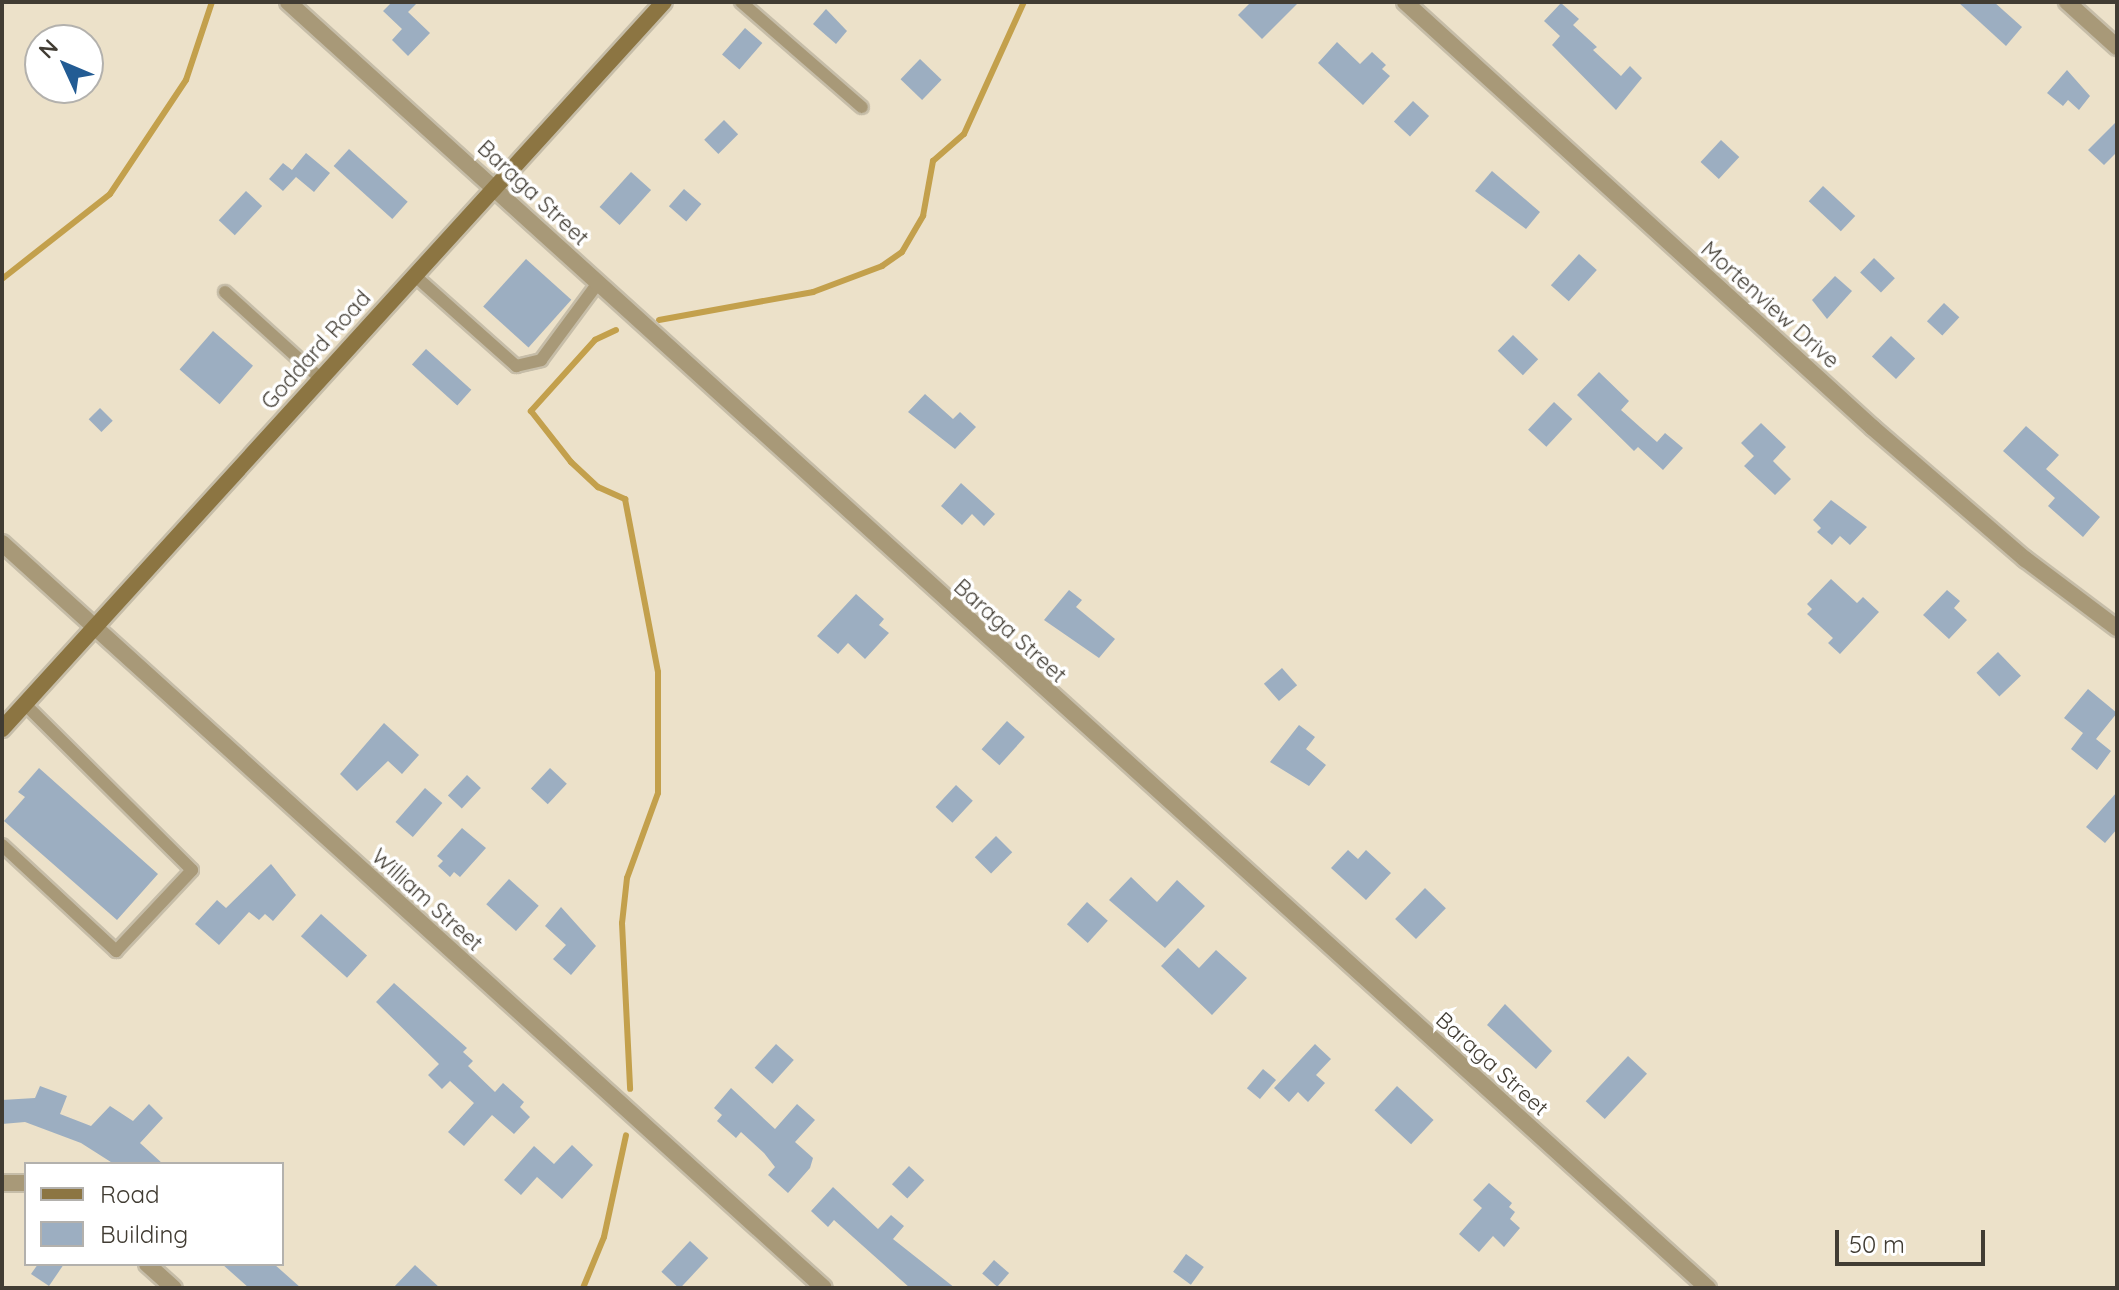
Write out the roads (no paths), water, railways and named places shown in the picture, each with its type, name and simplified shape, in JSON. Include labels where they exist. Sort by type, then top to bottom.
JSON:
[{"type":"main road","name":"Goddard Road","points":[[2,729],[664,2]]},
{"type":"street","name":"Baraga Street","points":[[288,2],[1708,1288]]},
{"type":"street","name":"Mortenview Drive","points":[[1405,2],[1873,428],[2025,559],[2117,628]]},
{"type":"street","points":[[2067,2],[2117,47]]},
{"type":"street","name":"William Street","points":[[2,543],[92,629],[824,1288]]},
{"type":"street","points":[[2,1183],[24,1183]]},
{"type":"street","points":[[149,1266],[174,1288]]},
{"type":"lane","points":[[741,2],[862,107]]},
{"type":"lane","points":[[414,275],[516,366],[541,360],[598,283]]},
{"type":"lane","points":[[225,292],[320,378]]},
{"type":"lane","points":[[2,845],[116,951],[192,870],[25,704]]},
{"type":"waterway","points":[[2,279],[110,194],[186,80],[212,2]]},
{"type":"waterway","points":[[659,320],[813,292],[882,266],[902,252],[923,216],[933,161],[964,134],[1024,2]]},
{"type":"waterway","points":[[616,330],[595,340],[531,411],[571,462],[598,487],[625,499],[658,672],[658,793],[627,878],[622,923],[630,1089]]},
{"type":"waterway","points":[[583,1288],[604,1237],[626,1135]]}]
